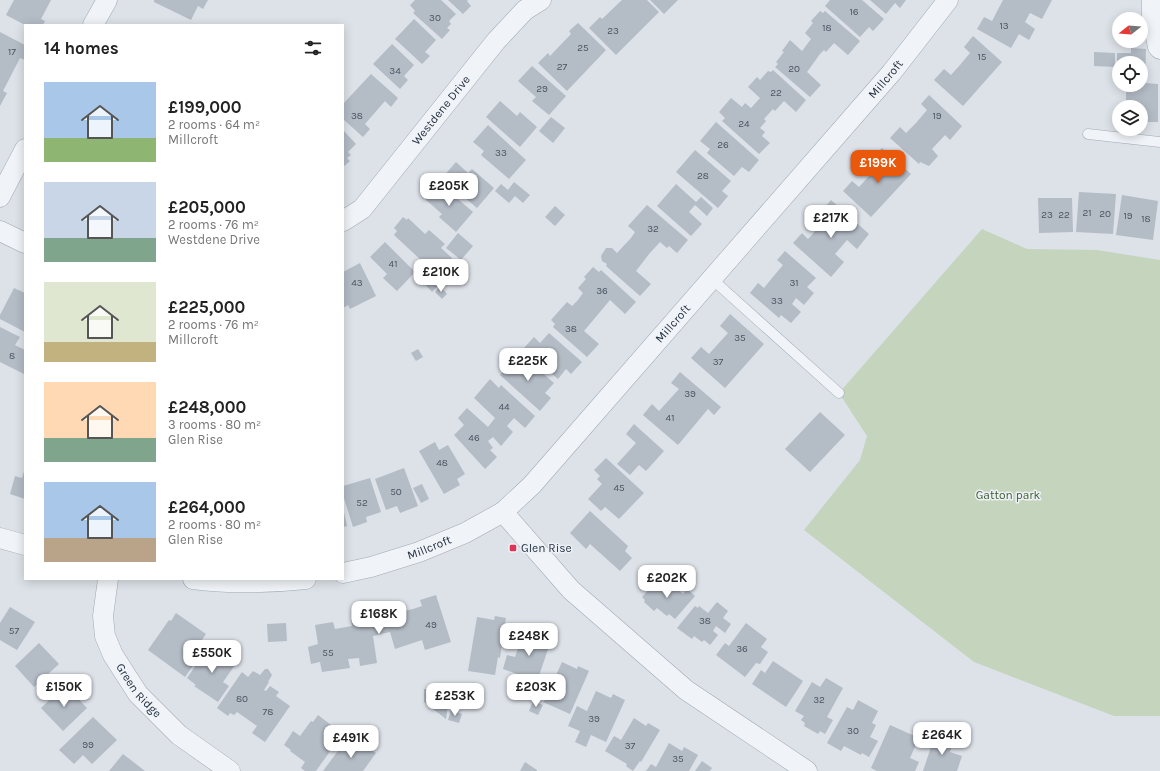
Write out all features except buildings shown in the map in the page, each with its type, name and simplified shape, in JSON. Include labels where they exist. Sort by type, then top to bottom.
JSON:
[{"type":"street","points":[[94,24],[107,0]]},
{"type":"street","name":"Westdene Drive","points":[[344,221],[362,209],[496,41],[525,10],[541,0]]},
{"type":"street","name":"Millcroft","points":[[344,573],[371,567],[420,552],[465,533],[503,512],[532,485],[892,72],[948,0]]},
{"type":"street","points":[[1152,0],[1152,17],[1158,47],[1160,49]]},
{"type":"street","points":[[0,197],[5,172],[24,150]]},
{"type":"street","points":[[0,231],[24,243]]},
{"type":"street","points":[[503,512],[571,590],[686,690],[807,771]]},
{"type":"street","points":[[0,538],[24,545]]},
{"type":"street","name":"Green Ridge","points":[[108,580],[103,616],[105,636],[113,655],[138,694],[179,735],[230,771]]},
{"type":"street","points":[[201,580],[217,582],[277,582],[296,580]]},
{"type":"lane","points":[[1088,134],[1160,142]]},
{"type":"lane","points":[[712,279],[839,393]]},
{"type":"green space","name":"Gatton park","points":[[982,229],[1027,249],[1097,250],[1160,260],[1160,716],[1114,716],[974,662],[804,530],[860,460],[867,436],[839,393]]},
{"type":"place","name":"Glen Rise","points":[[513,548]]}]
